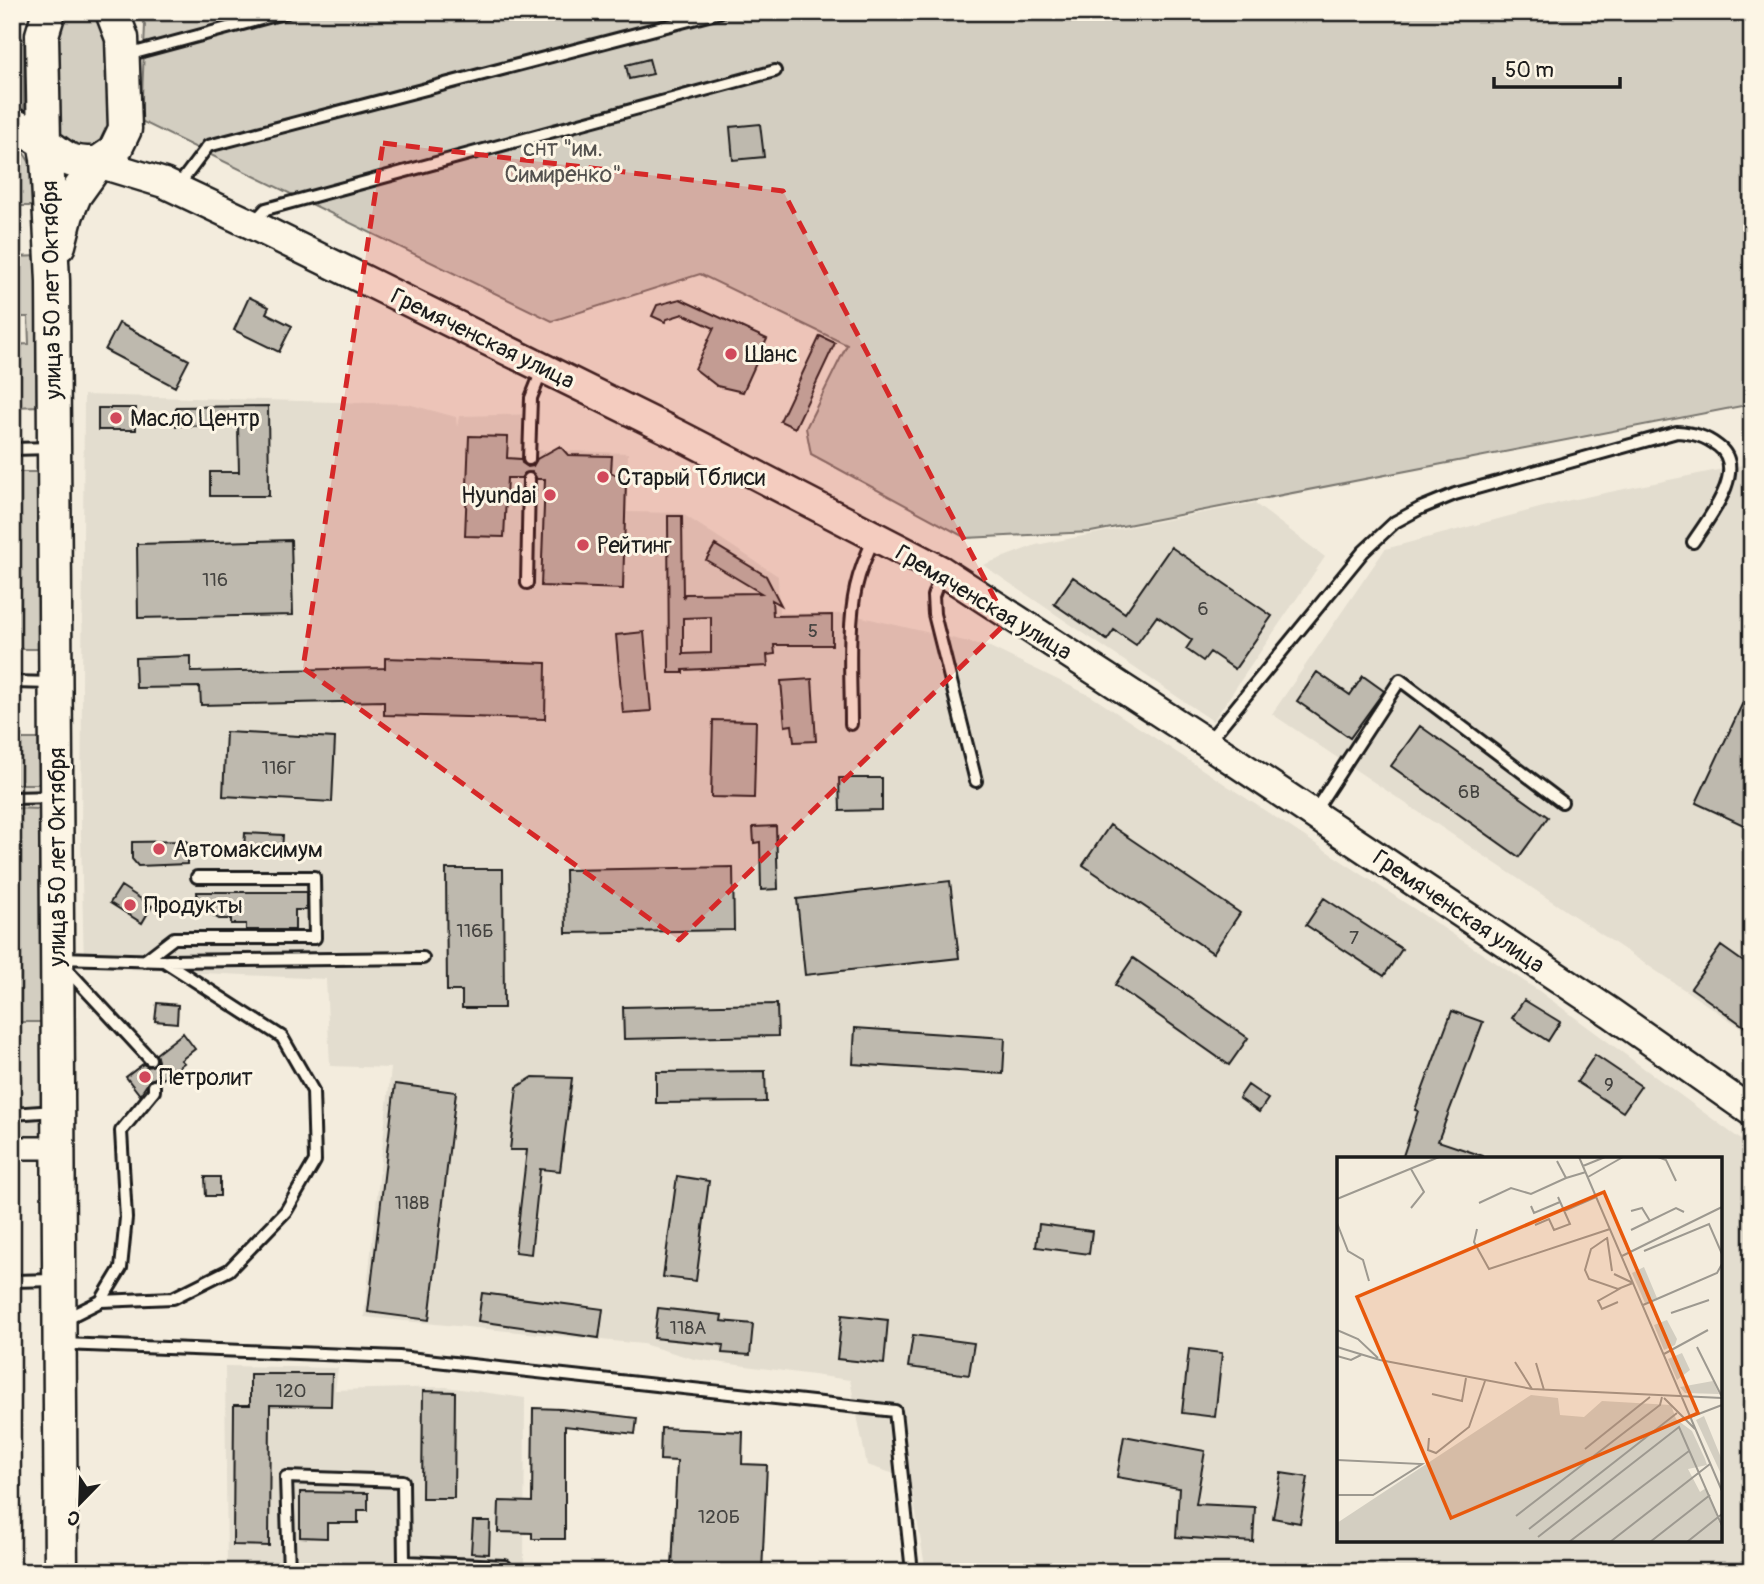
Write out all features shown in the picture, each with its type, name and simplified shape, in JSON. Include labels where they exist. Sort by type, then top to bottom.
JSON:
[{"type":"main road","points":[[112,12],[122,38],[125,129],[130,146],[138,159],[170,186]]},
{"type":"main road","name":"улица 50 лет Октября","points":[[45,20],[44,142],[48,170],[53,281],[61,1572]]},
{"type":"main road","points":[[12,124],[70,161],[98,163],[170,186]]},
{"type":"main road","points":[[53,281],[67,214],[75,195],[98,163],[114,152],[125,129]]},
{"type":"main road","name":"Гремяченская улица","points":[[170,186],[677,433],[942,571],[1207,743],[1611,1013],[1752,1112]]},
{"type":"street","points":[[12,1148],[58,1148]]},
{"type":"lane","points":[[124,56],[287,12]]},
{"type":"lane","points":[[170,186],[208,146],[720,12]]},
{"type":"lane","points":[[251,224],[266,209],[775,71]]},
{"type":"lane","points":[[529,459],[531,398],[543,368]]},
{"type":"lane","points":[[1207,743],[1363,552],[1395,522],[1421,508],[1455,494],[1677,432],[1693,433],[1715,444],[1729,460],[1729,474],[1724,492],[1693,542]]},
{"type":"lane","points":[[12,449],[54,448]]},
{"type":"lane","points":[[527,583],[529,479]]},
{"type":"lane","points":[[851,724],[852,620],[855,590],[863,561],[875,537]]},
{"type":"lane","points":[[942,571],[933,596],[934,614],[976,781]]},
{"type":"lane","points":[[1313,814],[1400,680],[1562,802]]},
{"type":"lane","points":[[12,682],[56,683]]},
{"type":"lane","points":[[12,798],[57,797]]},
{"type":"lane","points":[[144,961],[174,938],[315,938],[314,877],[197,877]]},
{"type":"lane","points":[[57,958],[144,961],[423,958]]},
{"type":"lane","points":[[57,958],[150,1059]]},
{"type":"lane","points":[[101,1301],[173,1298],[229,1270],[286,1211],[315,1161],[313,1091],[282,1037],[164,961]]},
{"type":"lane","points":[[59,1333],[101,1301],[121,1268],[126,1218],[121,1131],[154,1091],[154,1086]]},
{"type":"lane","points":[[13,1114],[58,1111]]},
{"type":"lane","points":[[12,1281],[59,1280]]},
{"type":"lane","points":[[59,1333],[399,1357],[895,1411],[912,1572]]},
{"type":"lane","points":[[289,1572],[286,1478],[403,1481],[404,1562],[505,1566]]},
{"type":"highlighted area","points":[[383,143],[783,191],[1007,622],[679,940],[303,668]]},
{"type":"shaded area","points":[[84,395],[408,404],[456,417],[457,427],[459,416],[537,414],[537,450],[628,453],[627,512],[681,513],[778,576],[779,613],[849,614],[990,647],[1091,696],[1539,991],[1752,1148],[1752,1572],[926,1572],[910,1479],[867,1465],[850,1380],[694,1359],[643,1344],[364,1317],[391,1068],[330,1066],[326,979],[84,967],[81,836]]},
{"type":"shaded area","points":[[1752,463],[1752,1035],[1272,714],[1385,549],[1566,501]]},
{"type":"shaded area","points":[[1254,503],[1325,557],[1213,721],[983,565],[1036,545]]},
{"type":"shaded area","points":[[12,739],[38,739],[42,1140],[12,1140]]},
{"type":"shaded area","points":[[225,1366],[338,1368],[335,1390],[446,1387],[525,1398],[524,1572],[227,1572]]},
{"type":"green space","points":[[71,12],[91,12],[109,25],[111,126],[99,148],[87,151],[57,137],[56,23]]},
{"type":"green space","name":"снт \"им. Симиренко\"","points":[[134,12],[1752,12],[1752,404],[1091,532],[966,538],[811,454],[806,428],[847,345],[700,274],[552,321],[141,121],[145,24]]},
{"type":"green space","points":[[12,24],[24,41],[24,113],[12,118]]},
{"type":"green space","points":[[12,141],[25,155],[33,170],[39,206],[12,206]]},
{"type":"green space","points":[[41,256],[40,406],[12,407],[12,345],[29,344],[28,317],[12,317],[12,257]]},
{"type":"green space","points":[[12,472],[41,472],[40,649],[12,649]]},
{"type":"green space","points":[[12,739],[38,739],[39,784],[12,784]]},
{"type":"green space","points":[[12,808],[39,809],[41,1022],[12,1022]]},
{"type":"building","points":[[649,59],[653,74],[629,79],[626,65]]},
{"type":"building","points":[[760,124],[764,157],[733,160],[730,127]]},
{"type":"building","points":[[249,297],[269,307],[266,313],[292,326],[279,352],[234,330]]},
{"type":"building","name":"Шанс","points":[[680,299],[767,339],[743,392],[717,386],[695,369],[714,328],[683,314],[665,322],[652,316],[657,305]]},
{"type":"building","points":[[119,323],[189,360],[175,387],[105,350]]},
{"type":"building","points":[[820,336],[835,343],[795,428],[780,421]]},
{"type":"building","points":[[268,406],[269,496],[210,496],[210,472],[239,472],[238,425],[176,426],[176,407]]},
{"type":"building","points":[[98,408],[136,408],[136,430],[98,430]]},
{"type":"building","points":[[469,436],[508,437],[507,458],[521,459],[528,467],[560,446],[568,455],[612,456],[611,472],[626,481],[623,589],[541,586],[545,479],[537,479],[532,472],[525,473],[521,478],[507,478],[504,537],[465,536]]},
{"type":"building","points":[[668,516],[682,516],[683,598],[685,594],[761,593],[706,560],[715,545],[766,576],[781,605],[772,600],[773,616],[832,615],[832,645],[774,645],[775,654],[767,655],[768,666],[669,673]],"holes":[[[711,617],[711,653],[683,654],[683,618]]]},
{"type":"building","points":[[291,540],[293,615],[138,618],[137,544]]},
{"type":"building","points":[[1171,547],[1272,616],[1235,669],[1210,652],[1203,661],[1186,649],[1192,640],[1157,616],[1136,645],[1114,630],[1107,640],[1054,604],[1073,577],[1125,613]]},
{"type":"building","points":[[644,632],[651,711],[623,713],[616,635]]},
{"type":"building","points":[[191,656],[191,672],[385,668],[385,658],[546,663],[545,719],[384,715],[384,701],[201,705],[200,687],[136,688],[135,658]]},
{"type":"building","points":[[1317,672],[1350,695],[1363,676],[1384,691],[1350,738],[1297,701]]},
{"type":"building","points":[[812,679],[816,741],[794,742],[792,725],[785,726],[781,681]]},
{"type":"building","points":[[1752,683],[1752,829],[1696,803]]},
{"type":"building","points":[[713,720],[756,721],[754,798],[711,797]]},
{"type":"building","points":[[1420,726],[1548,817],[1519,857],[1391,766]]},
{"type":"building","points":[[226,732],[335,738],[332,802],[223,796]]},
{"type":"building","points":[[839,778],[882,778],[882,810],[840,811]]},
{"type":"building","points":[[1110,825],[1240,913],[1213,953],[1083,865]]},
{"type":"building","points":[[776,826],[778,889],[761,890],[760,842],[754,843],[753,827]]},
{"type":"building","points":[[245,833],[283,835],[282,852],[244,849]]},
{"type":"building","name":"Автомаксимум","points":[[187,841],[187,864],[138,866],[132,859],[132,842]]},
{"type":"building","points":[[733,867],[734,930],[566,933],[565,870]]},
{"type":"building","points":[[446,869],[503,869],[504,1008],[462,1008],[462,991],[447,991]]},
{"type":"building","points":[[950,881],[959,958],[805,975],[797,899]]},
{"type":"building","points":[[121,886],[152,906],[142,923],[110,903]]},
{"type":"building","points":[[197,892],[306,892],[306,910],[295,910],[295,930],[246,930],[246,924],[231,924],[231,919],[219,919],[198,906]]},
{"type":"building","points":[[1324,898],[1402,949],[1384,976],[1306,925]]},
{"type":"building","points":[[1721,946],[1752,968],[1752,1032],[1691,988]]},
{"type":"building","points":[[1133,958],[1248,1038],[1229,1065],[1115,985]]},
{"type":"building","points":[[1524,1000],[1560,1022],[1548,1041],[1512,1018]]},
{"type":"building","points":[[157,1003],[178,1005],[177,1023],[155,1021]]},
{"type":"building","points":[[777,1004],[778,1036],[624,1039],[623,1007]]},
{"type":"building","points":[[1452,1011],[1483,1022],[1438,1141],[1483,1157],[1403,1157],[1418,1111],[1415,1110]]},
{"type":"building","points":[[855,1028],[1005,1038],[1003,1074],[853,1064]]},
{"type":"building","points":[[183,1033],[195,1049],[181,1060],[184,1063],[160,1081],[155,1078],[150,1080],[140,1095],[126,1077],[143,1064],[148,1067],[155,1065],[158,1061],[156,1054]]},
{"type":"building","points":[[1595,1055],[1641,1086],[1623,1112],[1577,1082]]},
{"type":"building","points":[[765,1071],[766,1102],[656,1103],[656,1072]]},
{"type":"building","points":[[533,1077],[572,1078],[560,1171],[540,1169],[531,1254],[515,1252],[527,1150],[510,1150],[517,1087]]},
{"type":"building","points":[[395,1084],[456,1092],[429,1320],[368,1312]]},
{"type":"building","points":[[1248,1085],[1268,1099],[1259,1112],[1239,1098]]},
{"type":"building","points":[[677,1176],[709,1181],[696,1281],[663,1277]]},
{"type":"building","points":[[205,1177],[220,1177],[220,1196],[206,1196]]},
{"type":"building","points":[[1039,1224],[1092,1231],[1089,1254],[1036,1247]]},
{"type":"building","points":[[482,1293],[603,1309],[599,1338],[478,1321]]},
{"type":"building","points":[[658,1308],[722,1315],[721,1321],[753,1324],[750,1355],[722,1353],[723,1345],[654,1338]]},
{"type":"building","points":[[842,1315],[888,1320],[884,1364],[837,1359]]},
{"type":"building","points":[[913,1335],[974,1343],[969,1375],[908,1367]]},
{"type":"building","points":[[1189,1349],[1222,1353],[1215,1417],[1182,1413]]},
{"type":"building","points":[[250,1374],[332,1374],[331,1406],[270,1405],[269,1546],[233,1545],[234,1405],[250,1405]]},
{"type":"building","points":[[423,1391],[455,1392],[454,1498],[422,1498]]},
{"type":"building","points":[[533,1408],[637,1418],[635,1434],[565,1426],[565,1539],[532,1539],[532,1533],[498,1532],[499,1501],[532,1502]]},
{"type":"building","points":[[661,1428],[743,1432],[742,1464],[767,1465],[762,1572],[672,1568],[677,1461],[660,1460]]},
{"type":"building","points":[[1124,1436],[1205,1451],[1196,1504],[1255,1507],[1253,1542],[1176,1537],[1179,1488],[1117,1477]]},
{"type":"building","points":[[1281,1473],[1308,1477],[1300,1523],[1273,1518]]},
{"type":"building","points":[[300,1492],[368,1493],[368,1510],[358,1510],[358,1523],[327,1523],[327,1538],[300,1537]]},
{"type":"building","points":[[473,1521],[490,1521],[489,1554],[471,1553]]},
{"type":"place","name":"Шанс","points":[[731,354]]},
{"type":"place","name":"Масло Центр","points":[[116,418]]},
{"type":"place","name":"Старый Тблиси","points":[[603,477]]},
{"type":"place","name":"Hyundai","points":[[550,495]]},
{"type":"place","name":"Рейтинг","points":[[583,545]]},
{"type":"place","name":"Автомаксимум","points":[[159,849]]},
{"type":"place","name":"Продукты","points":[[130,905]]},
{"type":"place","name":"Петролит","points":[[145,1077]]}]
